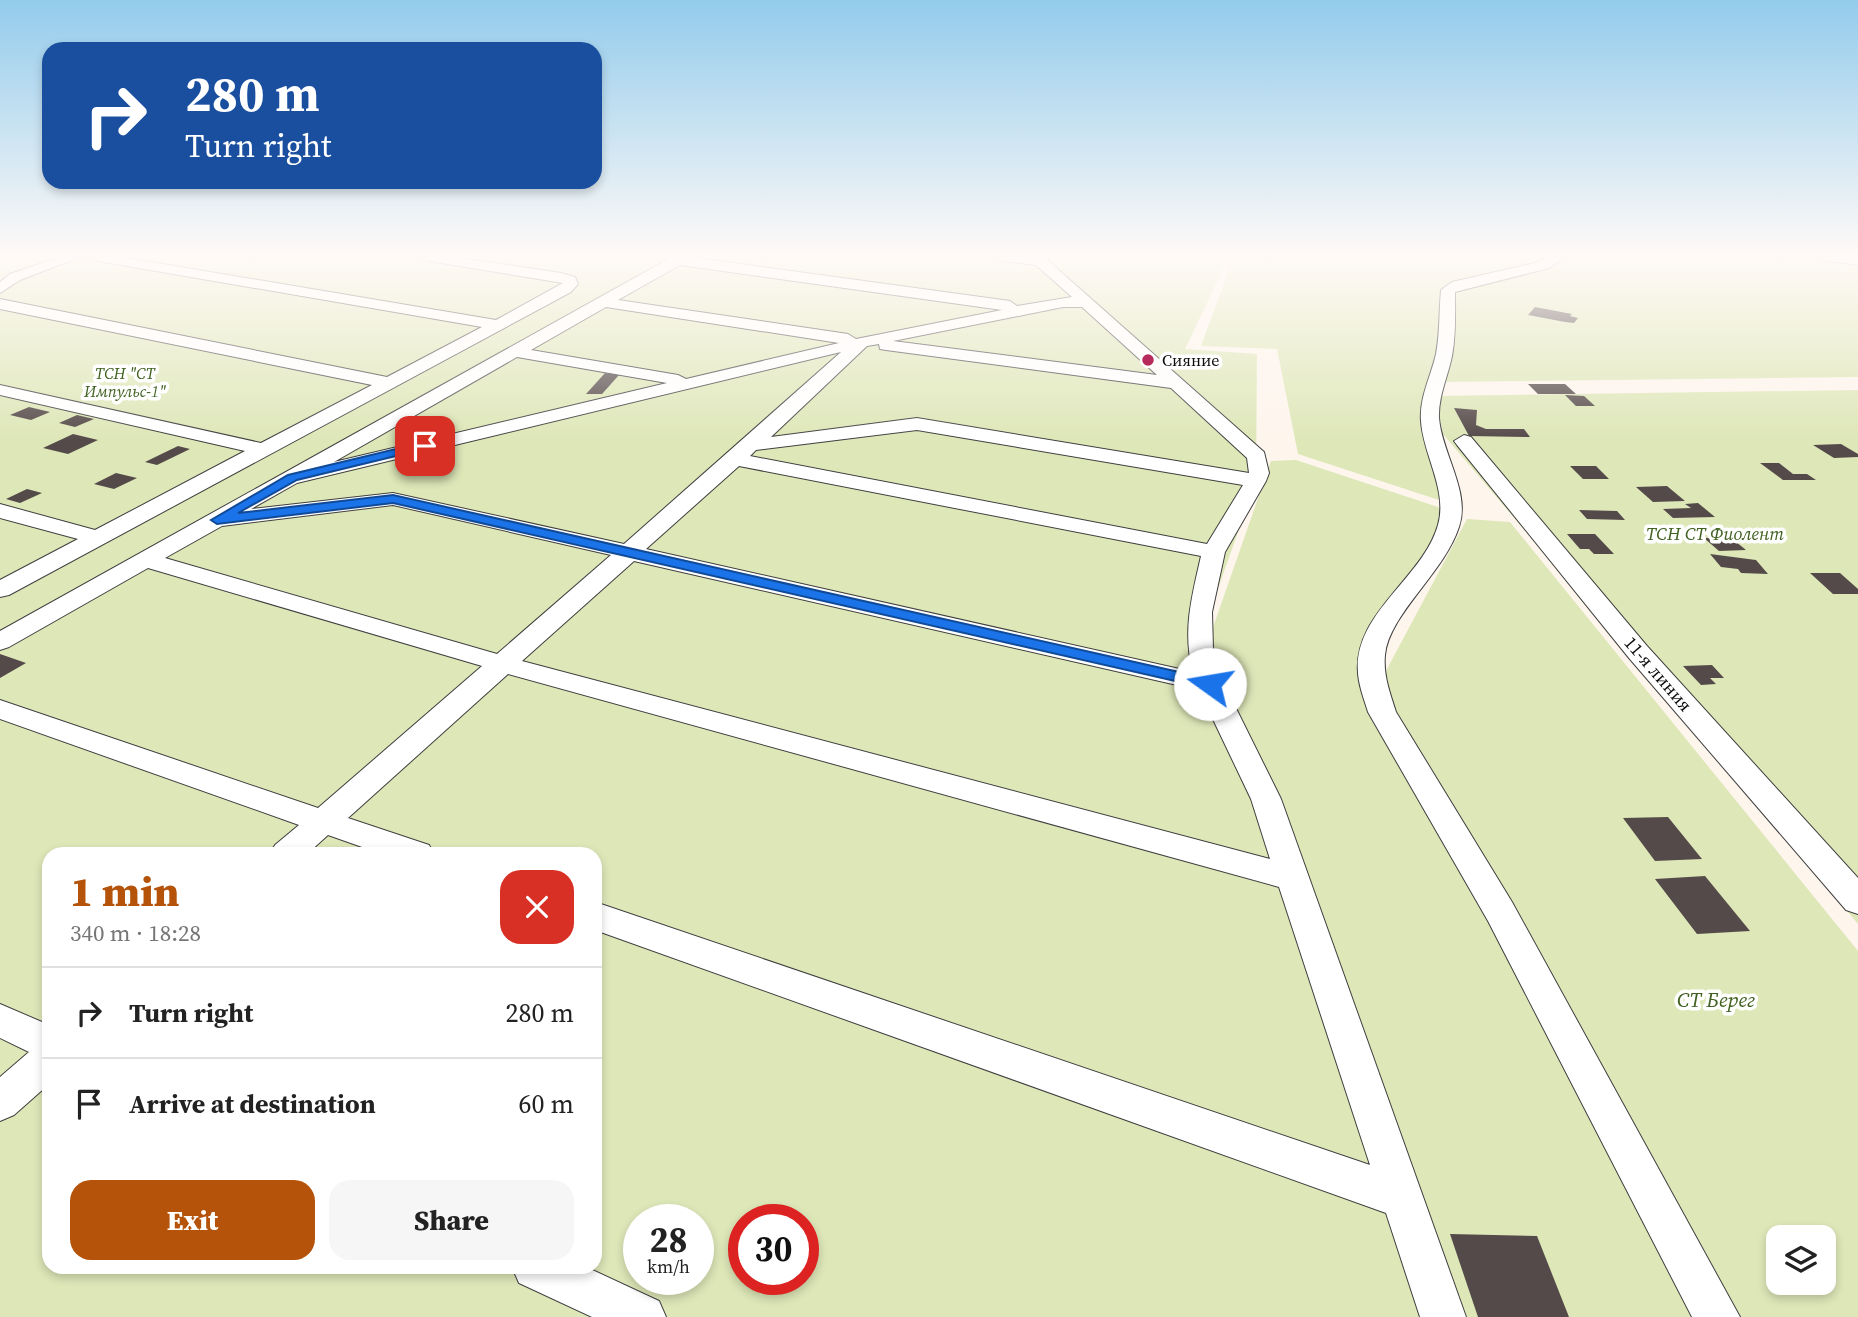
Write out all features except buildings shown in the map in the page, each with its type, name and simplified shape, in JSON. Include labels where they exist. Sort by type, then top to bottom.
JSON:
[{"type":"street","points":[[71,318],[390,383]]},
{"type":"street","points":[[460,318],[498,325]]},
{"type":"street","points":[[0,590],[510,318]]},
{"type":"street","points":[[0,642],[574,318]]},
{"type":"street","points":[[710,318],[863,342],[1176,383]]},
{"type":"street","points":[[292,478],[863,342],[984,318]]},
{"type":"street","points":[[1103,318],[1257,456],[1259,473],[1256,481],[1214,552],[1200,612],[1200,650],[1210,684],[1266,799],[1443,1317]]},
{"type":"street","points":[[1447,318],[1446,342],[1430,419],[1450,508],[1449,524],[1436,555],[1379,627],[1370,656],[1374,693],[1382,712],[1500,912],[1717,1317]]},
{"type":"street","points":[[294,847],[743,452],[863,342]]},
{"type":"street","points":[[515,352],[691,382]]},
{"type":"street","points":[[0,390],[265,450]]},
{"type":"street","points":[[743,452],[917,424],[1256,481]]},
{"type":"street","name":"11-я линия","points":[[1464,441],[1638,652],[1858,901]]},
{"type":"street","points":[[743,452],[1214,552]]},
{"type":"street","points":[[217,520],[393,499],[1210,684]]},
{"type":"street","points":[[0,510],[98,538]]},
{"type":"street","points":[[146,560],[503,664],[1293,878]]},
{"type":"street","points":[[0,709],[398,847]]},
{"type":"street","points":[[602,918],[1402,1197]]},
{"type":"street","points":[[0,1020],[42,1040]]},
{"type":"street","points":[[0,1102],[42,1065]]},
{"type":"street","points":[[550,1274],[643,1317]]},
{"type":"green space","name":"ТСН \"СТ Импульс-1\"","points":[[0,318],[1200,318],[1185,349],[1257,354],[1256,481],[1202,634],[1423,1317],[0,1317]]},
{"type":"green space","points":[[1211,318],[1858,318],[1858,377],[1431,382],[1442,501],[1298,454],[1277,349],[1201,346]]},
{"type":"green space","name":"ТСН СТ Фиолент","points":[[1858,390],[1858,924],[1443,434],[1435,396]]},
{"type":"green space","points":[[1296,460],[1444,509],[1446,524],[1360,676],[1698,1317],[1465,1317],[1223,683],[1210,636],[1271,461]]},
{"type":"green space","name":"СТ Берег","points":[[1467,519],[1510,522],[1858,951],[1858,1317],[1731,1317],[1379,684]]},
{"type":"place","name":"Сияние","points":[[1148,360]]},
{"type":"route","points":[[425,446],[292,478],[217,520],[393,499],[1210,684]]}]
